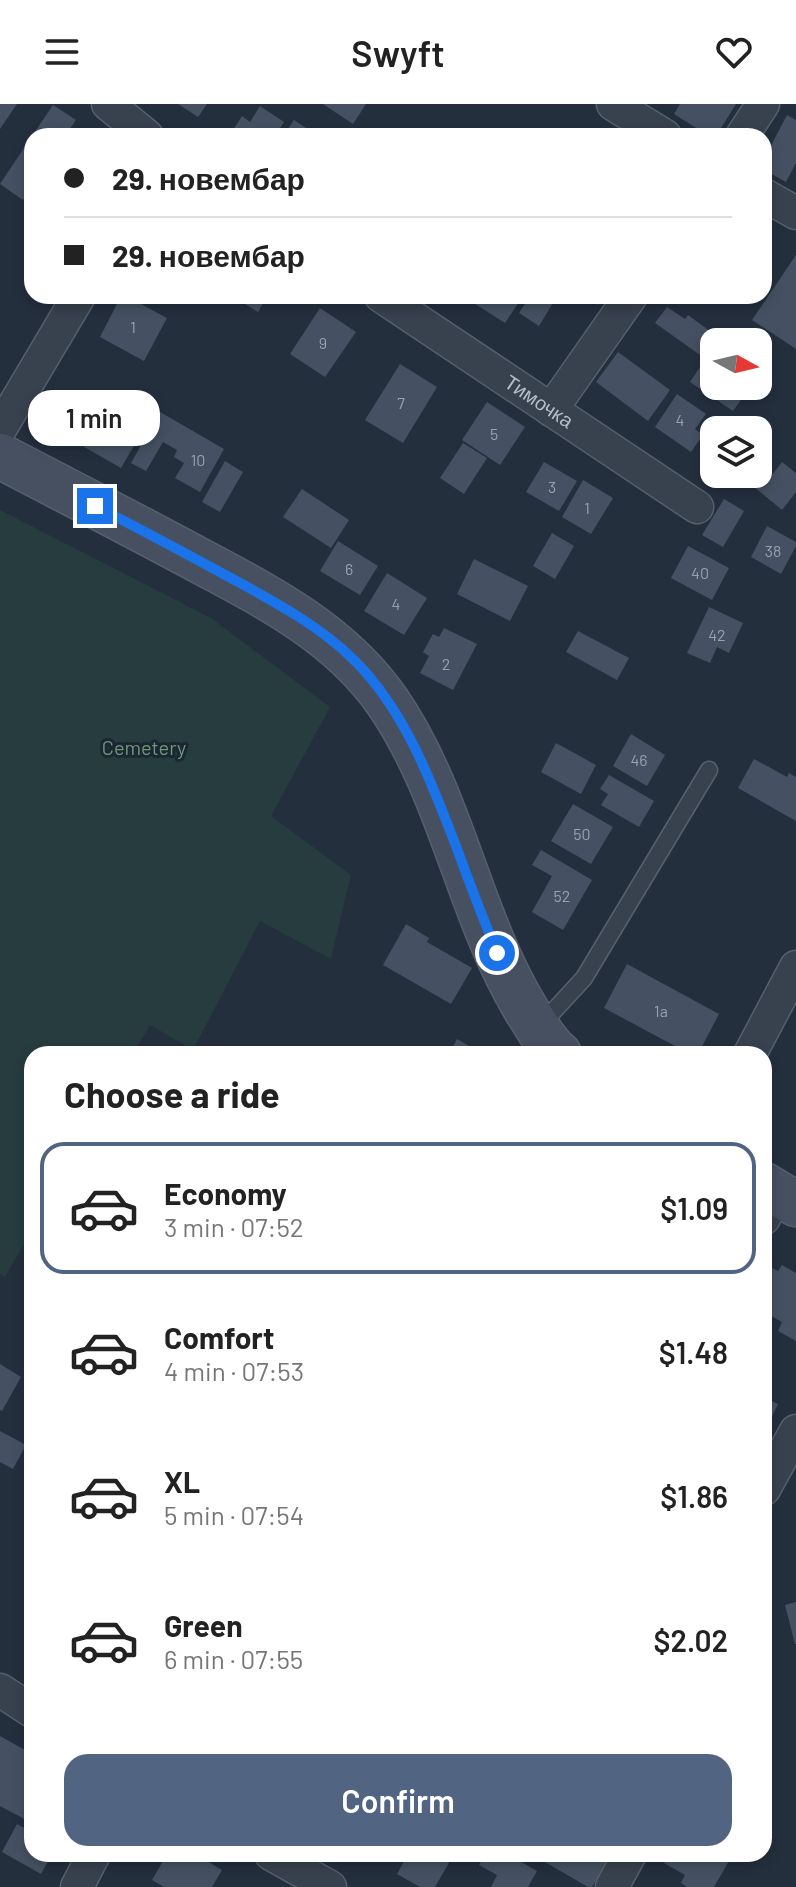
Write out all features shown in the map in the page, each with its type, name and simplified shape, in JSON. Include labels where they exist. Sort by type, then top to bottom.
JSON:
[{"type":"main road","points":[[0,456],[265,596],[319,630],[354,660],[389,704],[417,751],[497,953],[514,989],[548,1046]]},
{"type":"street","points":[[108,104],[137,128]]},
{"type":"street","points":[[613,104],[652,128]]},
{"type":"street","points":[[747,128],[763,104]]},
{"type":"street","points":[[772,200],[796,213]]},
{"type":"street","points":[[0,429],[74,304]]},
{"type":"street","name":"Тимочка","points":[[393,304],[697,507]]},
{"type":"street","points":[[551,410],[625,304]]},
{"type":"street","points":[[754,1046],[796,967]]},
{"type":"street","points":[[772,1474],[796,1431]]},
{"type":"street","points":[[0,1690],[24,1706]]},
{"type":"street","points":[[77,1887],[90,1862]]},
{"type":"street","points":[[285,1862],[330,1887]]},
{"type":"street","points":[[612,1887],[626,1862]]},
{"type":"lane","points":[[548,1046],[584,978],[709,770]]},
{"type":"green space","name":"Cemetery","points":[[0,510],[211,618],[330,707],[271,816],[351,875],[331,959],[260,921],[195,1046],[186,1046],[150,1025],[138,1046],[24,1046],[24,1244],[5,1277],[0,1274]]},
{"type":"building","points":[[0,104],[17,104],[0,129]]},
{"type":"building","points":[[178,104],[207,104],[198,117]]},
{"type":"building","points":[[323,104],[366,104],[353,124]]},
{"type":"building","points":[[680,104],[736,104],[721,128],[696,128],[674,114]]},
{"type":"building","points":[[53,105],[76,120],[70,128],[37,128]]},
{"type":"building","points":[[260,106],[284,122],[280,128],[234,128],[242,116],[250,122]]},
{"type":"building","points":[[787,115],[796,120],[796,163],[786,182],[772,174],[772,144]]},
{"type":"building","points":[[294,120],[306,128],[288,128]]},
{"type":"building","points":[[24,148],[23,200],[0,184]]},
{"type":"building","points":[[796,255],[796,349],[772,333],[772,328],[764,328],[752,320],[763,304],[772,304],[772,290]]},
{"type":"building","points":[[117,304],[141,304],[167,318],[144,361],[100,337]]},
{"type":"building","points":[[245,304],[262,304],[258,312]]},
{"type":"building","points":[[475,304],[518,304],[505,323]]},
{"type":"building","points":[[525,304],[552,304],[539,326],[519,313]]},
{"type":"building","points":[[667,307],[685,319],[688,315],[706,328],[700,328],[700,355],[655,323]]},
{"type":"building","points":[[320,308],[356,332],[325,377],[290,354]]},
{"type":"building","points":[[618,352],[670,390],[648,421],[596,382]]},
{"type":"building","points":[[400,364],[437,387],[403,443],[365,420]]},
{"type":"building","points":[[700,367],[700,389],[690,382]]},
{"type":"building","points":[[677,394],[706,414],[700,416],[695,429],[700,433],[700,439],[691,452],[655,427]]},
{"type":"building","points":[[95,399],[145,427],[121,468],[72,440]]},
{"type":"building","points":[[717,400],[741,400],[733,411]]},
{"type":"building","points":[[487,402],[525,427],[500,465],[462,440]]},
{"type":"building","points":[[160,412],[224,449],[200,492],[175,478],[184,463],[174,457],[177,450],[163,442],[146,471],[131,463]]},
{"type":"building","points":[[463,443],[487,458],[464,494],[440,478]]},
{"type":"building","points":[[225,461],[243,472],[220,512],[202,502]]},
{"type":"building","points":[[544,462],[577,481],[559,511],[526,492]]},
{"type":"building","points":[[782,462],[796,473],[796,492],[782,510],[755,488],[772,488],[772,475]]},
{"type":"building","points":[[583,480],[613,498],[591,534],[562,517]]},
{"type":"building","points":[[302,489],[349,520],[331,548],[283,517]]},
{"type":"building","points":[[724,499],[744,511],[723,547],[702,535]]},
{"type":"building","points":[[767,526],[796,542],[781,574],[751,557]]},
{"type":"building","points":[[552,533],[574,546],[555,579],[533,566]]},
{"type":"building","points":[[338,541],[378,566],[360,595],[320,571]]},
{"type":"building","points":[[688,546],[729,568],[712,600],[671,578]]},
{"type":"building","points":[[474,559],[528,586],[510,621],[457,594]]},
{"type":"building","points":[[387,573],[427,598],[404,635],[364,611]]},
{"type":"building","points":[[709,607],[743,623],[729,653],[717,647],[710,663],[687,653]]},
{"type":"building","points":[[444,628],[477,644],[453,690],[420,673],[429,656],[423,652],[433,634],[439,637]]},
{"type":"building","points":[[578,631],[629,658],[617,680],[566,652]]},
{"type":"building","points":[[631,734],[665,755],[647,786],[613,766]]},
{"type":"building","points":[[556,743],[596,765],[581,794],[541,772]]},
{"type":"building","points":[[754,759],[787,777],[789,773],[796,777],[796,821],[738,788]]},
{"type":"building","points":[[609,775],[654,801],[639,827],[601,805],[608,794],[600,789]]},
{"type":"building","points":[[573,804],[613,827],[591,864],[551,841]]},
{"type":"building","points":[[541,850],[592,880],[563,930],[532,912],[552,876],[532,865]]},
{"type":"building","points":[[406,924],[429,938],[427,942],[472,968],[451,1004],[383,965]]},
{"type":"building","points":[[627,964],[719,1014],[702,1046],[675,1046],[604,1008]]},
{"type":"building","points":[[457,1039],[469,1046],[453,1046]]},
{"type":"building","points":[[782,1265],[796,1273],[796,1341],[778,1331],[782,1322],[772,1316],[772,1268],[778,1271]]},
{"type":"building","points":[[0,1364],[21,1377],[2,1411],[0,1410]]},
{"type":"building","points":[[772,1401],[778,1404],[772,1417]]},
{"type":"building","points":[[0,1431],[24,1444],[24,1449],[13,1469],[0,1462]]},
{"type":"building","points":[[796,1602],[796,1644],[795,1644],[785,1605]]},
{"type":"building","points":[[0,1736],[24,1750],[24,1819],[0,1806]]},
{"type":"building","points":[[17,1824],[24,1828],[24,1862],[48,1862],[41,1874],[2,1852]]},
{"type":"building","points":[[162,1862],[208,1862],[222,1870],[212,1887],[164,1887],[152,1880]]},
{"type":"building","points":[[404,1862],[449,1862],[435,1887],[420,1887],[397,1874]]},
{"type":"building","points":[[481,1862],[521,1862],[537,1871],[528,1887],[491,1887],[497,1875],[479,1865]]},
{"type":"building","points":[[545,1862],[607,1862],[592,1887]]},
{"type":"building","points":[[728,1862],[714,1887],[687,1887],[681,1883],[685,1875],[664,1863]]},
{"type":"route","points":[[95,506],[265,596],[319,630],[354,660],[389,704],[417,751],[497,953]]}]
